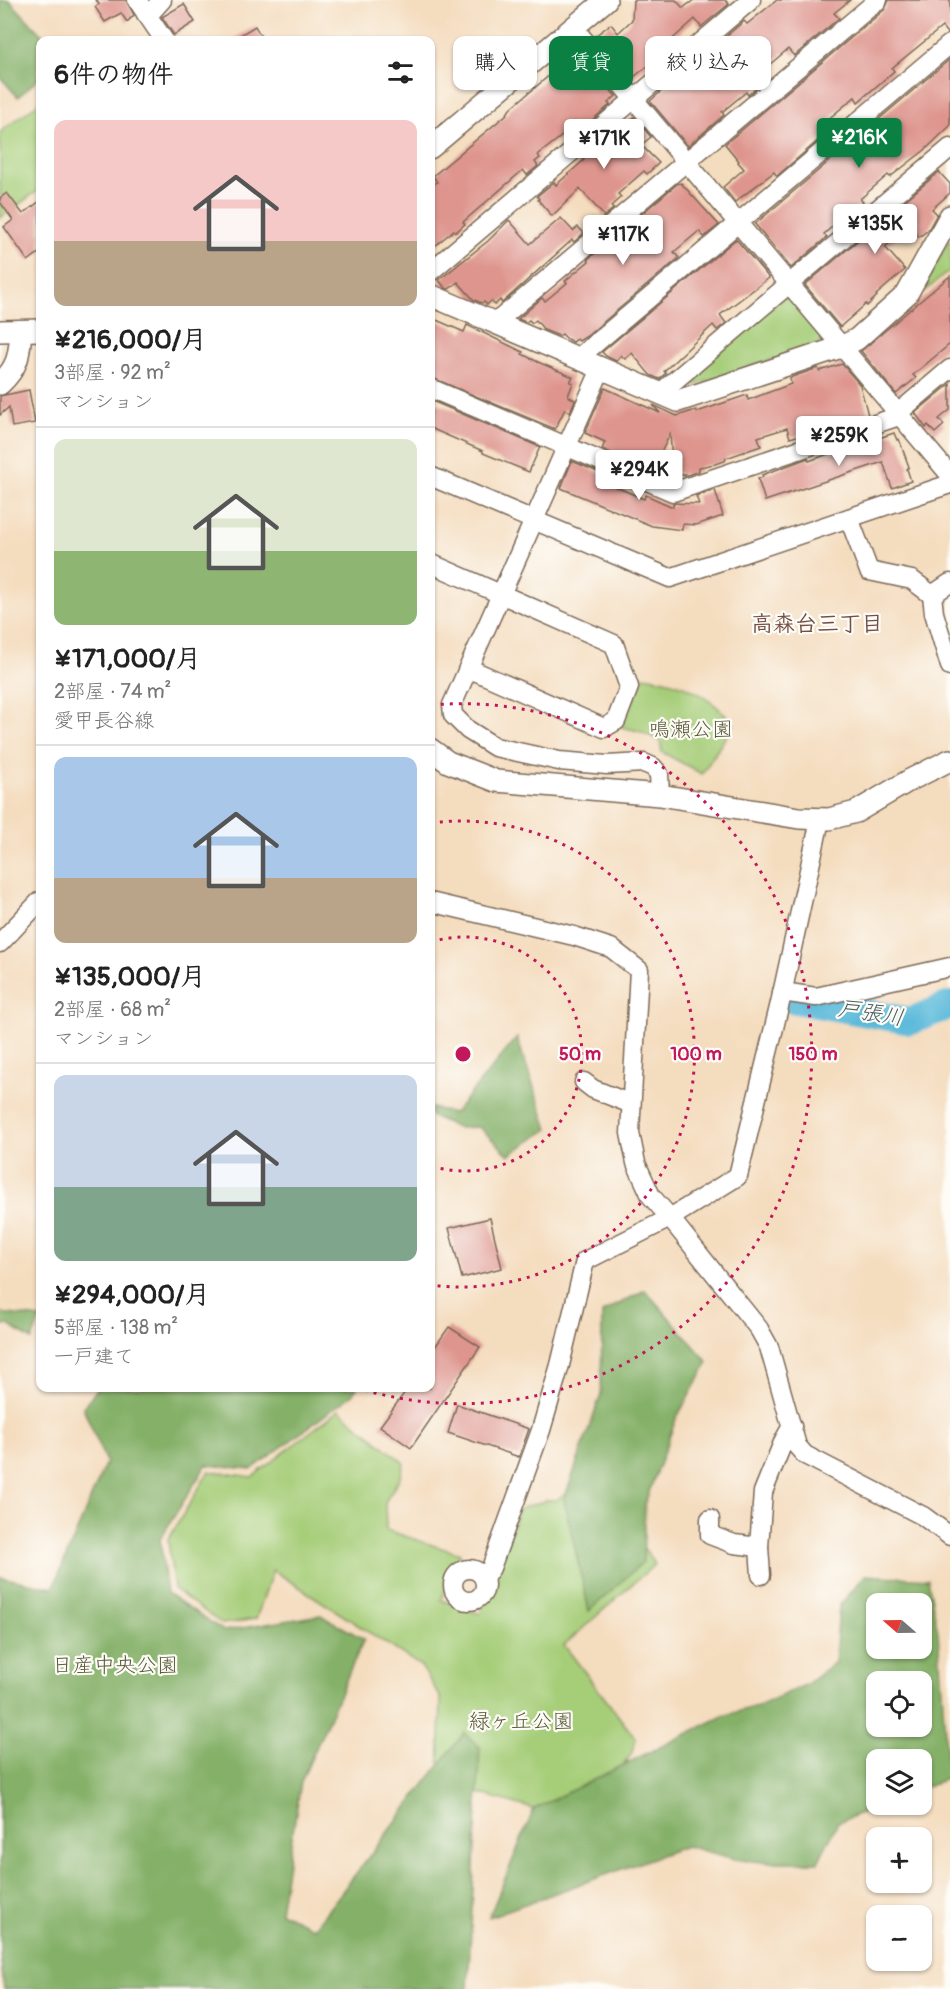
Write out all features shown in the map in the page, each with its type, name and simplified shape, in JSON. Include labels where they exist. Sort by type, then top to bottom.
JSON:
[{"type":"street","points":[[142,7],[153,10],[162,0]]},
{"type":"street","points":[[435,144],[606,0]]},
{"type":"street","points":[[435,268],[751,0]]},
{"type":"street","points":[[495,323],[878,0]]},
{"type":"street","points":[[142,7],[161,36]]},
{"type":"street","points":[[573,27],[950,475]]},
{"type":"street","points":[[578,358],[950,44]]},
{"type":"street","points":[[660,393],[950,148]]},
{"type":"street","points":[[435,297],[678,400],[841,347],[857,339],[908,294],[950,216]]},
{"type":"street","points":[[0,331],[31,331],[14,368],[0,384]]},
{"type":"street","points":[[601,369],[452,705],[453,715],[468,730],[495,747],[559,761],[607,765],[644,764],[653,767],[659,774],[660,795]]},
{"type":"street","points":[[435,390],[673,492],[898,415],[950,369]]},
{"type":"street","points":[[435,478],[670,578],[950,484]]},
{"type":"street","points":[[849,518],[868,571],[912,580],[932,595],[934,613],[950,666]]},
{"type":"street","points":[[435,565],[614,644],[629,687],[616,721],[604,728],[468,668]]},
{"type":"street","points":[[932,595],[950,583]]},
{"type":"street","points":[[435,753],[448,762],[496,781],[660,795],[820,820],[838,818],[856,812],[910,780],[950,760]]},
{"type":"street","points":[[484,1578],[491,1568],[541,1430],[560,1365],[585,1261],[670,1218],[738,1176],[820,820]]},
{"type":"street","points":[[435,903],[574,936],[610,948],[639,970],[630,1133],[636,1163],[651,1196],[759,1329],[770,1347],[797,1446],[805,1455],[923,1516],[950,1536]]},
{"type":"street","points":[[0,943],[36,905]]},
{"type":"street","points":[[782,992],[816,998],[950,967]]},
{"type":"street","points":[[584,1083],[593,1089],[631,1104]]},
{"type":"street","points":[[761,1575],[759,1547],[763,1492],[792,1426]]},
{"type":"street","points":[[710,1520],[710,1535],[734,1544],[759,1547]]},
{"type":"green space","points":[[0,0],[9,0],[43,36],[36,36],[36,81],[18,97],[0,77]]},
{"type":"green space","points":[[36,105],[36,192],[0,218],[0,132]]},
{"type":"green space","points":[[950,238],[950,270],[924,292],[922,290]]},
{"type":"green space","points":[[783,297],[790,297],[823,337],[822,343],[675,392],[688,376]]},
{"type":"green space","name":"鳴瀬公園","points":[[644,676],[671,682],[694,691],[714,704],[734,724],[702,774],[662,752],[660,740],[639,731],[621,727]]},
{"type":"green space","points":[[517,1038],[548,1129],[509,1155],[479,1127],[458,1128],[435,1118],[435,1109],[454,1113]]},
{"type":"green space","points":[[645,1290],[708,1362],[676,1419],[645,1503],[643,1562],[589,1611],[564,1500],[601,1394],[602,1313]]},
{"type":"green space","points":[[0,1313],[36,1318],[36,1329],[32,1340],[8,1325],[0,1325]]},
{"type":"green space","name":"日産中央公園","points":[[95,1392],[354,1392],[252,1469],[206,1465],[160,1539],[167,1593],[224,1631],[321,1615],[364,1639],[301,1782],[280,1912],[314,1928],[464,1733],[480,1747],[468,1989],[4,1989],[0,1954],[0,1577],[53,1588],[106,1462],[83,1407]]},
{"type":"green space","name":"緑ヶ丘公園","points":[[339,1410],[404,1463],[400,1478],[385,1502],[386,1530],[460,1554],[441,1600],[480,1614],[519,1509],[547,1500],[556,1500],[592,1474],[655,1564],[564,1645],[636,1739],[631,1755],[587,1810],[534,1809],[439,1782],[441,1698],[421,1666],[273,1570],[256,1619],[222,1624],[174,1589],[168,1540],[209,1471],[252,1477]]},
{"type":"green space","points":[[865,1575],[928,1579],[931,1593],[866,1593],[866,1659],[932,1659],[932,1600],[938,1632],[948,1778],[932,1785],[932,1749],[866,1749],[866,1811],[838,1822],[818,1862],[763,1862],[735,1859],[686,1846],[489,1917],[534,1809],[723,1716],[761,1705],[807,1684],[835,1662],[839,1606]]},
{"type":"building","points":[[96,0],[126,0],[134,15],[127,22],[121,13],[105,22],[95,7],[99,4]]},
{"type":"building","points":[[633,0],[676,0],[683,8],[694,0],[725,0],[729,4],[701,27],[695,19],[676,36],[645,36],[645,68],[633,77],[633,36],[595,36],[611,24],[618,33],[632,20]]},
{"type":"building","points":[[777,0],[850,0],[834,13],[839,18],[794,56],[788,49],[771,63],[771,36],[726,36],[744,21],[747,24]]},
{"type":"building","points":[[889,0],[950,0],[950,33],[942,27],[892,68],[894,71],[858,102],[855,97],[821,125],[827,133],[777,176],[774,172],[735,202],[723,187],[744,169],[725,144],[885,9]]},
{"type":"building","points":[[184,4],[195,22],[174,35],[162,17]]},
{"type":"building","points":[[255,26],[261,36],[239,36]]},
{"type":"building","points":[[950,59],[950,126],[925,150],[890,177],[888,175],[860,199],[863,202],[854,211],[856,213],[845,222],[842,218],[824,234],[827,237],[791,268],[755,224]]},
{"type":"building","points":[[549,76],[549,90],[611,90],[616,96],[608,103],[610,105],[567,141],[562,136],[538,155],[540,158],[535,162],[538,166],[527,175],[523,170],[463,222],[465,224],[456,232],[454,230],[435,246],[435,183],[437,182],[435,174],[532,90],[537,90],[537,86]]},
{"type":"building","points":[[663,90],[754,90],[748,95],[746,92],[722,112],[724,115],[688,146],[650,101]]},
{"type":"building","points":[[634,117],[651,137],[641,145],[659,163],[647,174],[644,171],[618,194],[621,197],[611,206],[613,209],[602,218],[604,216],[580,189],[552,216],[537,196],[554,182],[556,185],[584,160],[582,158]]},
{"type":"building","points":[[939,172],[950,184],[950,193],[932,209],[937,214],[928,230],[919,237],[910,226],[885,247],[905,270],[867,306],[866,304],[840,327],[805,285]]},
{"type":"building","points":[[681,183],[719,225],[704,237],[699,231],[674,252],[679,258],[587,336],[573,342],[562,334],[559,336],[544,330],[536,320],[532,323],[529,320],[526,322],[518,319],[542,298],[545,301],[567,283],[565,281],[589,261],[588,259]]},
{"type":"building","points":[[7,193],[23,214],[36,204],[36,255],[28,261],[4,227],[13,220],[0,202],[0,198]]},
{"type":"building","points":[[561,218],[573,231],[578,227],[584,233],[574,242],[572,240],[502,303],[500,300],[495,305],[491,301],[487,305],[474,300],[458,282],[449,289],[445,288],[439,280],[488,241],[509,220],[530,244]]},
{"type":"building","points":[[736,239],[769,278],[720,315],[726,323],[717,330],[713,325],[664,371],[666,373],[659,379],[650,375],[632,353],[625,359],[621,355],[616,361],[602,352]]},
{"type":"building","points":[[950,276],[950,344],[913,375],[916,378],[896,394],[861,351]]},
{"type":"building","points":[[435,319],[464,332],[467,325],[523,352],[522,354],[538,362],[573,377],[568,396],[575,400],[570,412],[565,409],[555,429],[435,379]]},
{"type":"building","points":[[842,364],[860,385],[868,415],[790,438],[787,428],[758,437],[761,446],[726,458],[725,461],[699,467],[699,471],[685,476],[685,474],[679,475],[679,472],[673,473],[670,434],[655,465],[652,464],[650,470],[602,449],[605,442],[585,433],[605,388],[660,413],[653,405],[677,416],[696,410],[697,412],[747,395],[748,400],[791,384],[792,377],[818,368],[819,371]]},
{"type":"building","points":[[950,384],[950,410],[939,419],[944,425],[935,433],[928,425],[926,428],[915,413]]},
{"type":"building","points":[[29,390],[35,423],[12,427],[9,407],[0,415],[0,396]]},
{"type":"building","points":[[435,402],[540,447],[529,472],[483,453],[483,451],[435,430]]},
{"type":"building","points":[[894,433],[897,440],[899,439],[909,467],[907,469],[911,481],[892,488],[883,462],[765,501],[758,479],[763,477],[762,475],[808,458],[809,461],[863,440],[864,443]]},
{"type":"building","points":[[572,461],[619,481],[616,487],[644,499],[646,495],[673,507],[673,503],[699,504],[696,496],[715,490],[723,516],[696,525],[683,524],[682,530],[652,526],[561,488]]},
{"type":"building","points":[[490,1218],[502,1268],[462,1278],[449,1228]]},
{"type":"building","points":[[449,1327],[480,1347],[411,1448],[380,1426],[405,1392],[435,1392],[435,1347]]},
{"type":"building","points":[[457,1404],[529,1429],[519,1457],[448,1433]]},
{"type":"waterway","name":"戸張川","points":[[790,999],[911,1021],[950,1005]]},
{"type":"district","name":"高森台三丁目","points":[[817,624]]}]
